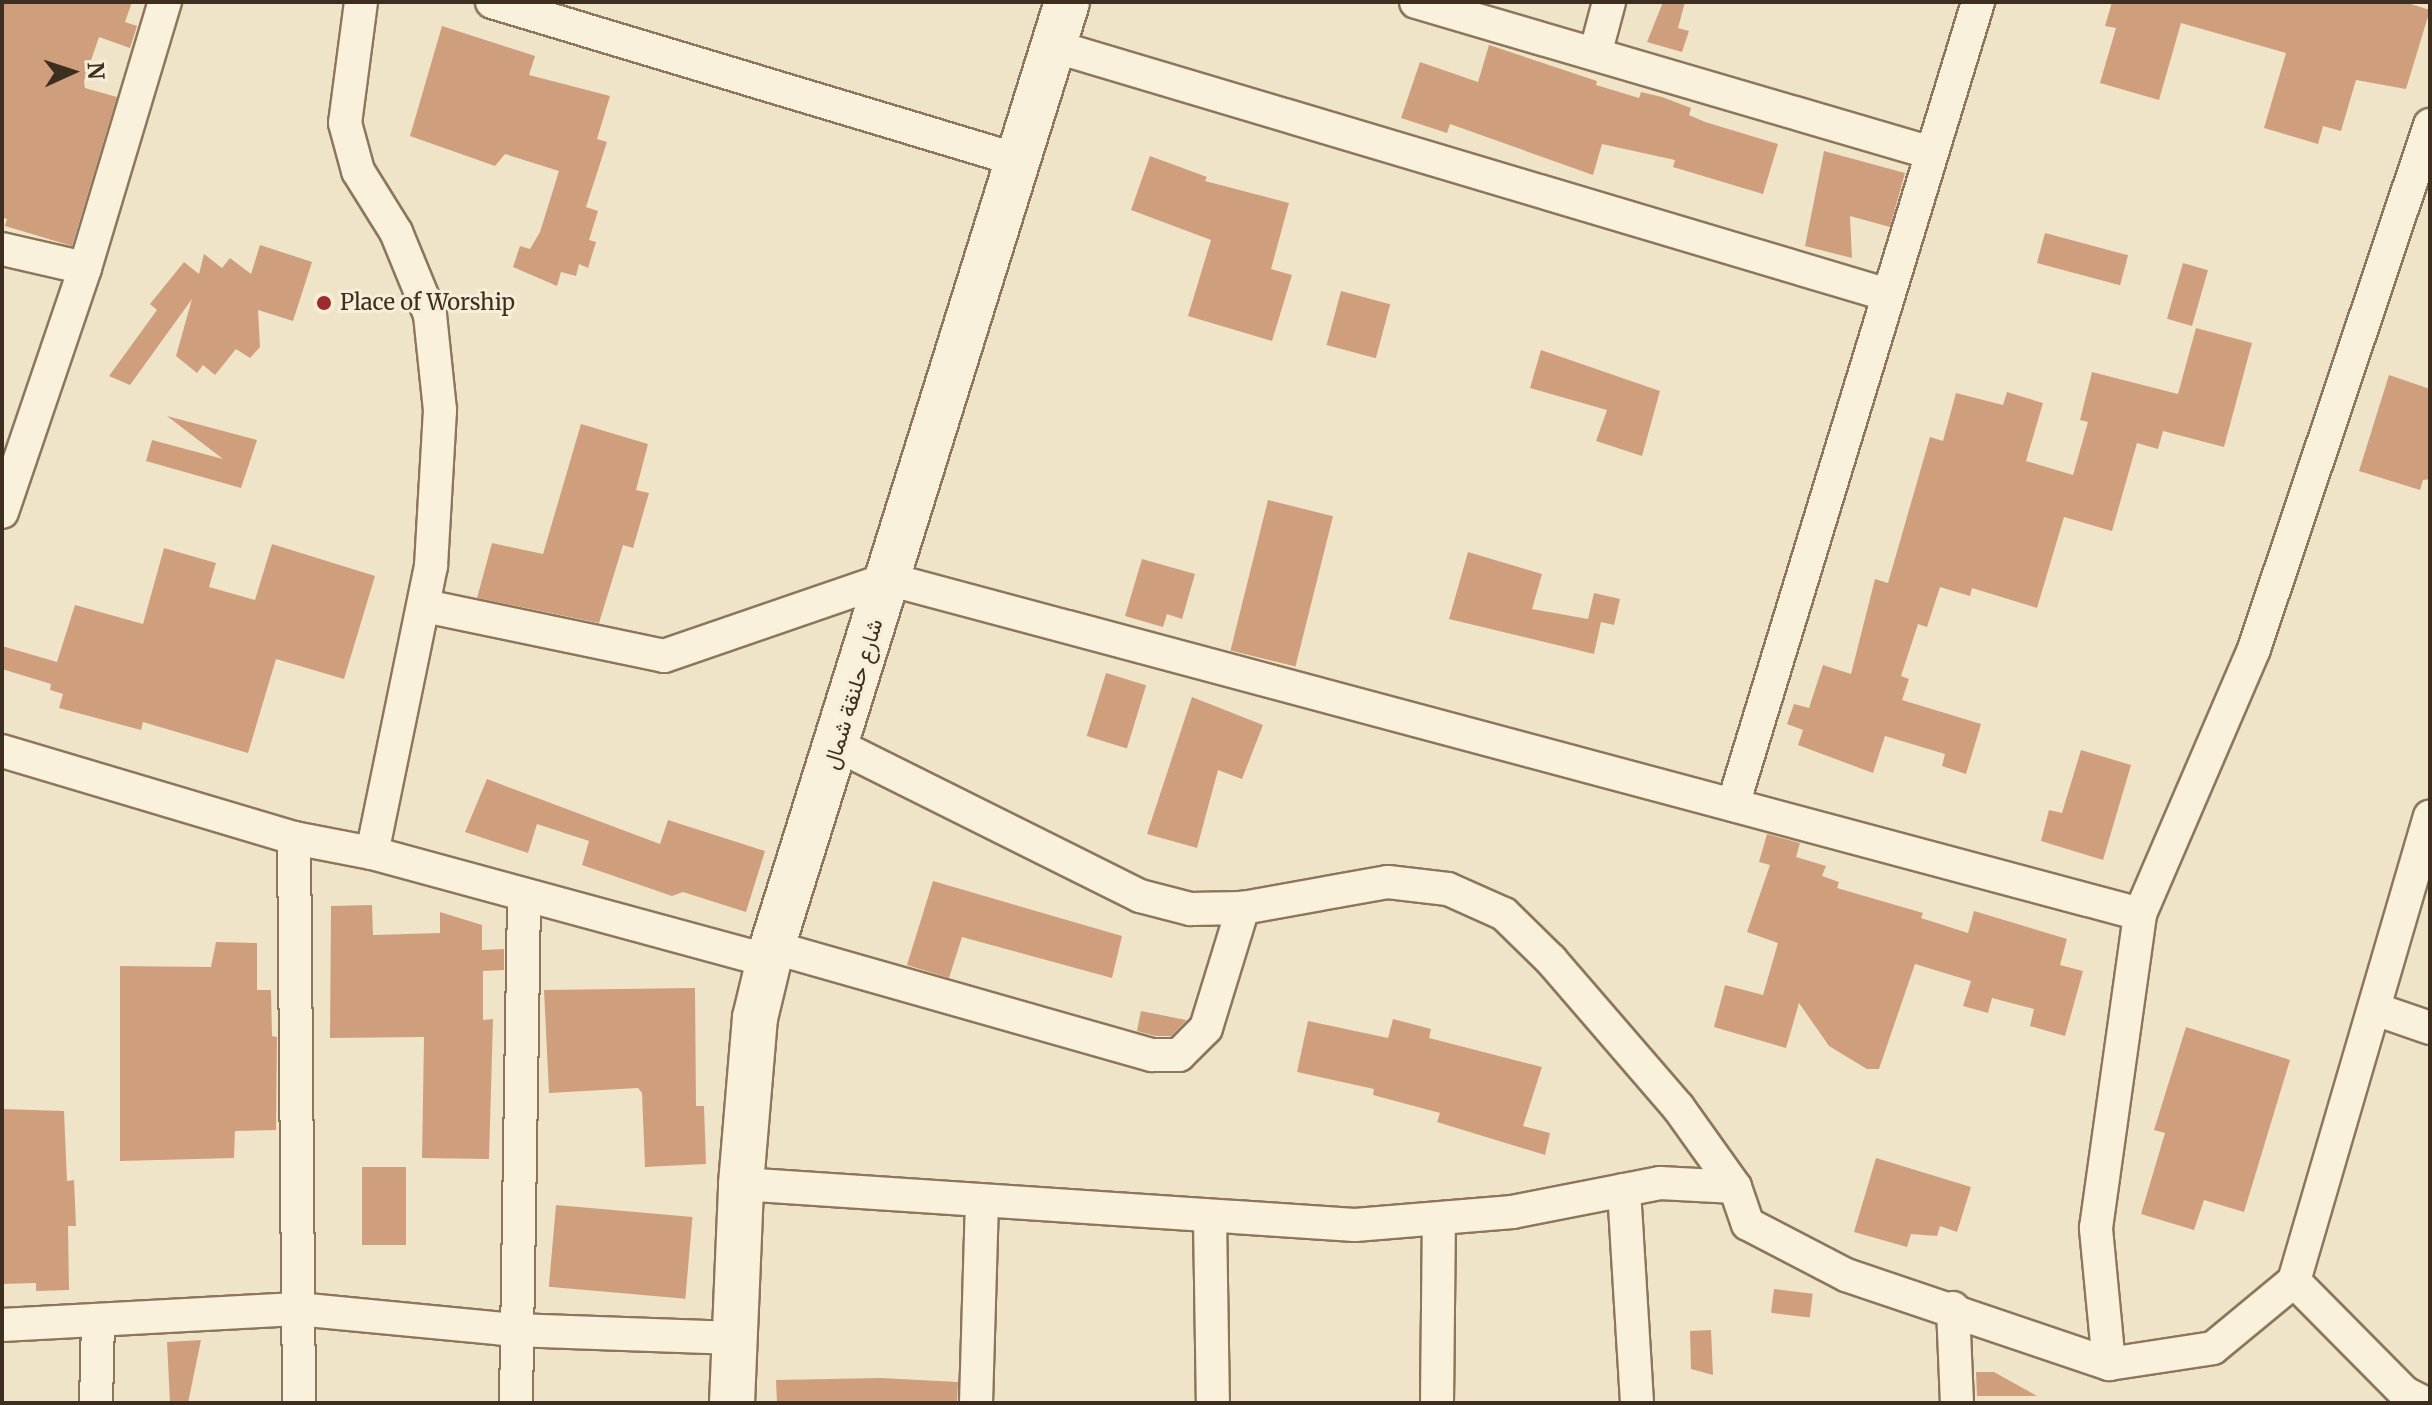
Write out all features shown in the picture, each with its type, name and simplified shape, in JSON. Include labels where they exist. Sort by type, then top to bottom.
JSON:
[{"type":"street","points":[[2,512],[85,268],[165,2]]},
{"type":"street","points":[[361,2],[345,123],[358,171],[396,232],[430,315],[440,410],[425,606],[372,853]]},
{"type":"street","points":[[492,2],[1021,161]]},
{"type":"street","name":"شارع حلنقة شمال","points":[[732,1403],[741,1184],[755,1018],[771,954],[1021,161],[1067,2]]},
{"type":"street","points":[[1416,2],[1596,51],[1928,152]]},
{"type":"street","points":[[1596,51],[1609,2]]},
{"type":"street","points":[[1733,805],[1928,152],[1978,2]]},
{"type":"street","points":[[1053,46],[1885,294]]},
{"type":"street","points":[[2109,1364],[2096,1228],[2140,914],[2254,649],[2430,125]]},
{"type":"street","points":[[2,249],[85,268]]},
{"type":"street","points":[[425,606],[664,656],[888,579],[2140,914]]},
{"type":"street","points":[[837,745],[1140,896],[1190,909],[1243,908],[1388,882],[1448,889],[1504,914],[1551,960],[1678,1107],[1735,1187],[1748,1224],[1846,1275],[1953,1308],[2109,1364],[2213,1348],[2294,1281],[2430,817]]},
{"type":"street","points":[[2,751],[294,838],[372,853],[524,898],[771,954],[1152,1055],[1179,1055],[1206,1028],[1243,908]]},
{"type":"street","points":[[294,838],[299,1403]]},
{"type":"street","points":[[516,1403],[514,1330],[524,898]]},
{"type":"street","points":[[2375,1009],[2430,1028]]},
{"type":"street","points":[[741,1184],[1210,1218],[1355,1225],[1439,1222],[1660,1183],[1735,1187]]},
{"type":"street","points":[[1624,1190],[1637,1403]]},
{"type":"street","points":[[976,1403],[982,1201]]},
{"type":"street","points":[[1210,1218],[1213,1403]]},
{"type":"street","points":[[1437,1403],[1439,1222]]},
{"type":"street","points":[[2294,1281],[2405,1393],[2425,1403]]},
{"type":"street","points":[[1953,1308],[1957,1403]]},
{"type":"street","points":[[2,1325],[98,1323],[297,1309],[514,1330],[735,1338]]},
{"type":"street","points":[[96,1403],[98,1323]]},
{"type":"building","points":[[2,2],[132,2],[125,22],[137,26],[130,48],[99,37],[84,81],[85,88],[117,97],[72,246],[5,226],[7,219],[2,217]]},
{"type":"building","points":[[1663,2],[1685,2],[1678,28],[1689,31],[1682,52],[1647,42]]},
{"type":"building","points":[[2112,2],[2404,2],[2430,10],[2406,89],[2356,80],[2341,131],[2323,126],[2318,144],[2264,128],[2286,53],[2181,23],[2159,100],[2100,83],[2116,28],[2105,26]]},
{"type":"building","points":[[442,26],[535,56],[529,75],[610,96],[597,139],[607,142],[586,207],[598,211],[589,240],[596,242],[588,268],[579,264],[576,276],[561,272],[557,286],[513,267],[520,246],[530,249],[540,232],[559,171],[505,154],[495,166],[410,136]]},
{"type":"building","points":[[1489,45],[1639,98],[1641,92],[1662,97],[1691,108],[1689,115],[1705,122],[1778,144],[1763,194],[1673,167],[1675,160],[1602,144],[1593,175],[1450,124],[1447,133],[1401,118],[1420,62],[1478,82]]},
{"type":"building","points":[[1824,151],[1905,173],[1890,227],[1850,216],[1852,258],[1805,246]]},
{"type":"building","points":[[1150,156],[1207,177],[1205,181],[1289,203],[1271,269],[1292,275],[1272,341],[1188,316],[1211,240],[1131,210]]},
{"type":"building","points":[[2045,233],[2128,255],[2120,285],[2037,263]]},
{"type":"building","points":[[260,245],[312,262],[293,321],[258,310],[260,347],[250,358],[236,349],[215,375],[203,365],[197,373],[176,356],[192,299],[130,385],[109,376],[157,310],[150,304],[184,262],[199,274],[204,254],[222,268],[230,258],[251,274]]},
{"type":"building","points":[[2183,263],[2208,270],[2192,326],[2167,319]]},
{"type":"building","points":[[1341,291],[1390,304],[1376,358],[1327,345]]},
{"type":"building","points":[[2196,328],[2252,343],[2224,447],[2163,431],[2158,449],[2137,443],[2112,531],[2064,517],[2037,608],[1972,588],[1970,596],[1940,587],[1927,627],[1918,624],[1901,676],[1909,679],[1902,700],[1981,724],[1966,774],[1942,766],[1945,754],[1885,736],[1873,773],[1798,745],[1803,730],[1787,724],[1794,704],[1809,708],[1823,665],[1851,674],[1875,579],[1888,583],[1930,437],[1943,441],[1956,393],[2003,405],[2007,392],[2043,403],[2026,461],[2073,475],[2088,422],[2080,420],[2092,372],[2178,394]]},
{"type":"building","points":[[1541,350],[1660,391],[1642,456],[1596,441],[1607,410],[1530,388]]},
{"type":"building","points":[[2389,375],[2430,389],[2430,479],[2423,480],[2420,490],[2359,471]]},
{"type":"building","points":[[167,416],[257,440],[241,488],[146,461],[152,440],[223,459]]},
{"type":"building","points":[[581,424],[648,444],[636,490],[649,493],[633,548],[623,545],[599,623],[477,598],[492,543],[543,554]]},
{"type":"building","points":[[1268,500],[1333,516],[1296,667],[1231,650]]},
{"type":"building","points":[[272,544],[375,576],[344,679],[276,659],[248,753],[143,722],[141,730],[59,708],[63,694],[50,690],[51,684],[2,669],[2,646],[57,662],[75,605],[143,624],[164,548],[216,563],[209,587],[255,600]]},
{"type":"building","points":[[1468,552],[1542,574],[1532,609],[1588,619],[1594,593],[1620,599],[1614,625],[1601,622],[1594,654],[1449,619]]},
{"type":"building","points":[[1142,559],[1195,574],[1182,619],[1167,614],[1163,627],[1125,616]]},
{"type":"building","points":[[1106,673],[1146,685],[1127,748],[1087,736]]},
{"type":"building","points":[[1192,697],[1263,725],[1242,779],[1218,770],[1197,848],[1147,834]]},
{"type":"building","points":[[2081,750],[2131,765],[2103,860],[2041,841],[2049,810],[2062,813]]},
{"type":"building","points":[[487,779],[660,844],[668,820],[765,851],[746,912],[683,892],[672,896],[582,865],[589,841],[537,824],[528,853],[465,832]]},
{"type":"building","points":[[1767,834],[1800,843],[1796,857],[1826,866],[1822,876],[1839,882],[1837,888],[1923,913],[1921,918],[1968,933],[1974,911],[2067,939],[2060,965],[2083,971],[2065,1036],[2030,1026],[2034,1009],[1992,998],[1988,1013],[1963,1006],[1971,981],[1915,964],[1879,1069],[1867,1069],[1829,1046],[1799,1003],[1786,1048],[1714,1027],[1725,985],[1763,995],[1778,943],[1747,932],[1770,865],[1759,862]]},
{"type":"building","points":[[933,881],[1122,936],[1112,978],[962,937],[949,978],[907,965]]},
{"type":"building","points":[[372,905],[373,935],[440,933],[440,912],[482,925],[482,950],[504,949],[504,970],[483,971],[483,1020],[493,1019],[489,1159],[422,1158],[424,1037],[330,1038],[331,906]]},
{"type":"building","points":[[216,942],[257,943],[257,990],[271,990],[272,1036],[277,1037],[276,1130],[235,1131],[234,1158],[120,1161],[120,966],[211,967]]},
{"type":"building","points":[[695,988],[696,1106],[704,1106],[706,1164],[645,1167],[642,1093],[638,1088],[549,1093],[544,990]]},
{"type":"building","points":[[1141,1011],[1186,1020],[1171,1036],[1155,1036],[1137,1031]]},
{"type":"building","points":[[1393,1019],[1431,1029],[1429,1038],[1542,1067],[1523,1126],[1550,1133],[1545,1155],[1437,1122],[1440,1113],[1373,1095],[1374,1089],[1297,1072],[1308,1021],[1388,1038]]},
{"type":"building","points":[[2186,1027],[2290,1060],[2244,1212],[2204,1200],[2194,1230],[2141,1214],[2165,1133],[2154,1130]]},
{"type":"building","points":[[2,1109],[64,1111],[67,1181],[74,1180],[76,1226],[68,1226],[69,1290],[36,1291],[36,1283],[2,1284]]},
{"type":"building","points":[[1876,1158],[1971,1187],[1957,1232],[1940,1226],[1937,1236],[1911,1234],[1907,1247],[1854,1232]]},
{"type":"building","points":[[362,1167],[406,1167],[406,1245],[362,1245]]},
{"type":"building","points":[[556,1205],[692,1217],[685,1299],[549,1287]]},
{"type":"building","points":[[1774,1289],[1813,1294],[1810,1318],[1771,1313]]},
{"type":"building","points":[[1711,1330],[1713,1375],[1691,1369],[1690,1331]]},
{"type":"building","points":[[201,1340],[188,1403],[170,1403],[167,1342]]},
{"type":"building","points":[[1976,1372],[1994,1372],[2037,1396],[1977,1396]]},
{"type":"building","points":[[881,1378],[958,1382],[957,1403],[777,1403],[776,1380]]},
{"type":"place","name":"Place of Worship","points":[[324,303]]}]
